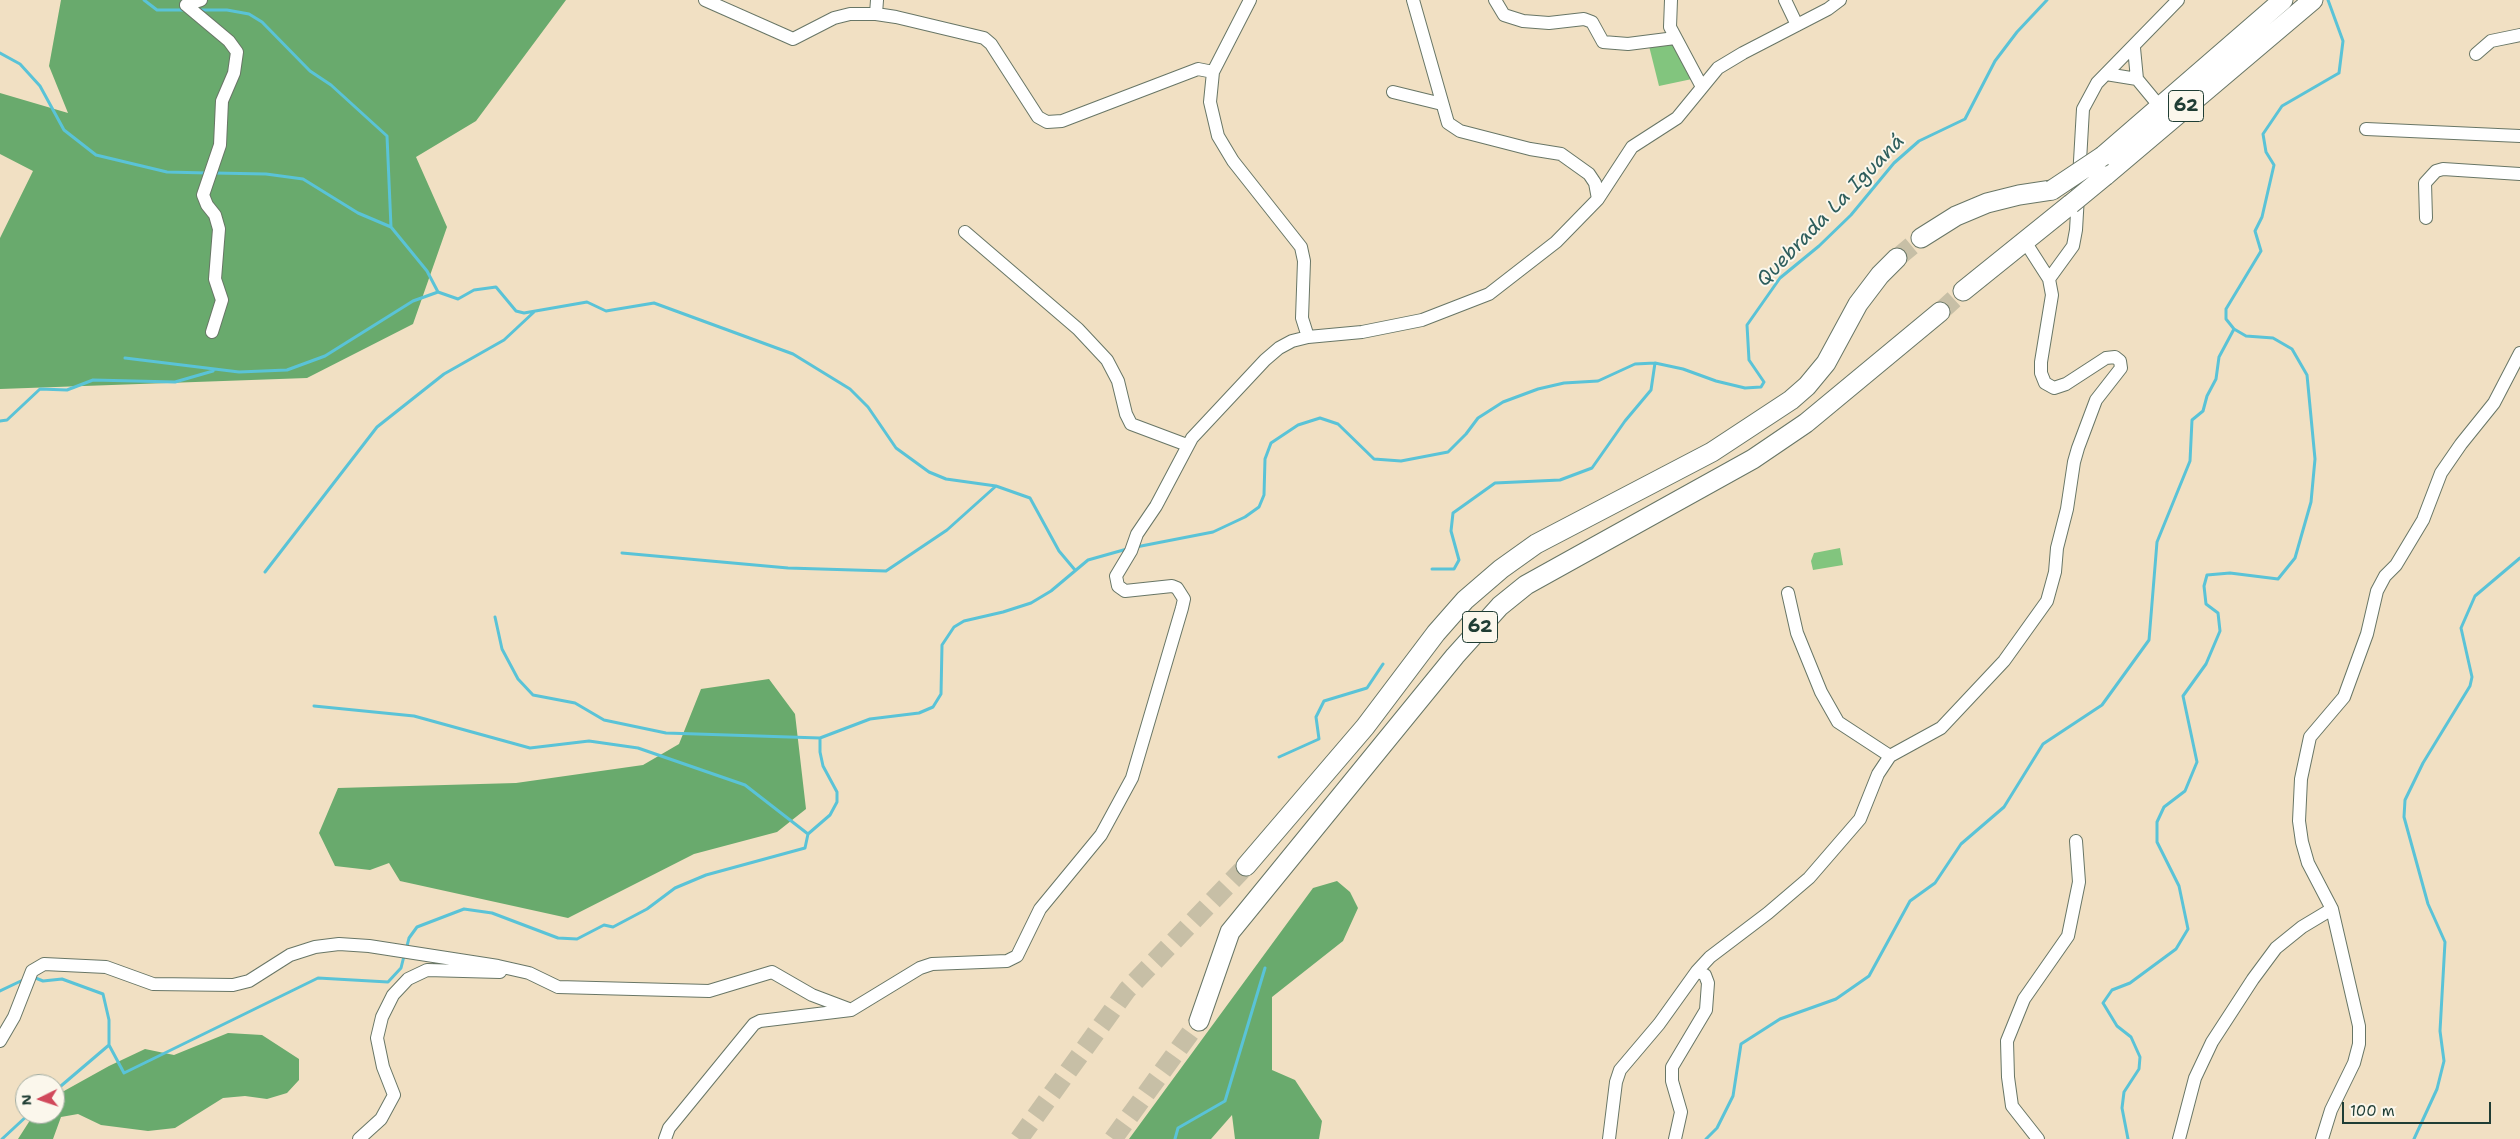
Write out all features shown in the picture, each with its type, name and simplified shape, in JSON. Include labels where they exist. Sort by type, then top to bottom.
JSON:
[{"type":"highway","name":"62","points":[[1963,291],[2105,176],[2265,28],[2283,0]]},
{"type":"highway","name":"62","points":[[1921,238],[1956,216],[1987,203],[2019,195],[2052,190],[2103,156],[2161,108],[2265,28],[2313,0]]},
{"type":"highway","name":"62","points":[[1246,866],[1365,727],[1436,633],[1465,600],[1500,569],[1536,544],[1712,452],[1791,400],[1807,386],[1826,363],[1858,304],[1880,275],[1897,258]]},
{"type":"highway","name":"62","points":[[1199,1022],[1230,932],[1454,656],[1500,606],[1526,585],[1753,459],[1806,423],[1940,312]]},
{"type":"street","points":[[201,0],[186,5],[229,41],[237,52],[235,67],[222,101],[220,146],[203,194],[207,205],[215,215],[219,229],[216,279],[222,300],[212,332]]},
{"type":"street","points":[[705,0],[793,39],[842,16],[876,14],[986,39],[1038,117],[1047,122],[1062,121],[1198,69],[1212,72]]},
{"type":"street","points":[[876,14],[877,0]]},
{"type":"street","points":[[1250,0],[1212,72],[1210,102],[1218,136],[1233,161],[1301,247],[1304,261],[1302,318],[1308,337]]},
{"type":"street","points":[[1413,0],[1423,29],[1445,119],[1460,131],[1530,149],[1562,154],[1588,174],[1595,183],[1598,200]]},
{"type":"street","points":[[1495,0],[1504,15],[1523,22],[1549,23],[1584,20],[1592,22],[1603,42],[1628,44],[1675,38]]},
{"type":"street","points":[[1671,0],[1670,28],[1702,87]]},
{"type":"street","points":[[1785,0],[1798,25]]},
{"type":"street","points":[[665,1139],[669,1128],[754,1024],[760,1021],[851,1010],[920,968],[932,964],[1007,962],[1020,951],[1040,909],[1105,828],[1136,766],[1184,599],[1181,592],[1172,586],[1130,592],[1120,589],[1116,582],[1116,576],[1156,506],[1187,445],[1199,428],[1265,360],[1284,344],[1308,337],[1362,332],[1412,323],[1489,294],[1556,242],[1598,200],[1632,147],[1674,121],[1718,68],[1828,10],[1840,0]]},
{"type":"street","points":[[2049,279],[2073,246],[2076,230],[2083,109],[2097,84],[2134,48],[2178,0]]},
{"type":"street","points":[[2476,54],[2490,40],[2520,35]]},
{"type":"street","points":[[2134,48],[2137,79],[2161,108]]},
{"type":"street","points":[[2106,74],[2137,79]]},
{"type":"street","points":[[1393,92],[1442,104]]},
{"type":"street","points":[[2366,128],[2520,136]]},
{"type":"street","points":[[2426,218],[2426,183],[2436,171],[2443,169],[2520,174]]},
{"type":"street","points":[[965,232],[1078,329],[1107,360],[1118,381],[1126,414],[1131,424],[1187,445]]},
{"type":"street","points":[[1609,1139],[1616,1082],[1620,1070],[1659,1024],[1697,971],[1710,957],[1785,900],[1809,878],[1860,819],[1878,774],[1890,756],[1941,728],[1976,692],[2017,645],[2047,601],[2052,586],[2057,548],[2068,509],[2076,455],[2096,400],[2121,368],[2120,362],[2114,357],[2106,358],[2066,384],[2054,388],[2045,383],[2041,373],[2052,295],[2049,279],[2024,240]]},
{"type":"street","points":[[2322,1139],[2331,1110],[2354,1063],[2359,1044],[2359,1026],[2332,909],[2308,863],[2302,842],[2299,822],[2301,779],[2310,737],[2344,697],[2367,634],[2377,591],[2385,576],[2396,565],[2423,520],[2441,473],[2461,444],[2494,403],[2520,353]]},
{"type":"street","points":[[1788,593],[1797,633],[1821,692],[1838,722],[1890,756]]},
{"type":"street","points":[[2038,1139],[2012,1106],[2007,1041],[2024,999],[2068,936],[2079,882],[2076,841]]},
{"type":"street","points":[[2179,1139],[2195,1078],[2212,1042],[2253,979],[2276,948],[2302,927],[2332,909]]},
{"type":"street","points":[[0,1041],[14,1017],[32,971],[44,964],[106,967],[152,984],[233,985],[249,981],[290,955],[315,947],[339,944],[369,946],[498,966],[520,971],[558,987],[698,991],[719,989],[772,972],[812,995],[851,1010]]},
{"type":"street","points":[[359,1139],[381,1119],[394,1095],[383,1067],[377,1038],[382,1017],[393,995],[408,979],[427,970],[490,973],[520,971]]},
{"type":"street","points":[[1675,1139],[1681,1112],[1672,1081],[1672,1067],[1706,1010],[1708,983],[1705,975],[1697,971]]},
{"type":"green space","points":[[61,0],[566,0],[476,121],[416,157],[447,227],[413,324],[307,378],[0,389],[0,238],[33,171],[0,154],[0,93],[68,113],[49,66]]},
{"type":"green space","points":[[1672,41],[1692,79],[1659,86],[1649,46]]},
{"type":"green space","points":[[1840,548],[1843,565],[1813,570],[1811,561],[1814,553]]},
{"type":"green space","points":[[769,679],[795,714],[806,809],[777,832],[694,854],[568,918],[400,881],[389,863],[370,870],[335,866],[319,833],[338,788],[516,783],[643,765],[679,744],[701,689]]},
{"type":"green space","points":[[1337,881],[1350,892],[1358,908],[1343,941],[1272,997],[1272,1070],[1295,1080],[1322,1121],[1319,1139],[1235,1139],[1232,1115],[1211,1139],[1129,1139],[1313,888]]},
{"type":"green space","points":[[228,1033],[262,1035],[299,1059],[299,1080],[287,1093],[267,1099],[245,1096],[223,1098],[175,1128],[148,1131],[101,1125],[78,1114],[65,1116],[65,1090],[145,1049],[174,1055]]},
{"type":"green space","points":[[28,1124],[58,1124],[53,1139],[18,1139]]},
{"type":"waterway","points":[[144,0],[157,10],[185,10]]},
{"type":"waterway","name":"Quebrada La Iguaná","points":[[1136,547],[1213,532],[1245,517],[1259,507],[1264,495],[1265,459],[1271,443],[1298,425],[1320,418],[1338,424],[1374,459],[1401,461],[1448,452],[1466,434],[1478,418],[1503,402],[1538,389],[1564,383],[1598,381],[1635,364],[1655,363],[1683,369],[1716,381],[1745,388],[1761,387],[1764,382],[1749,360],[1747,325],[1780,278],[1819,246],[1851,215],[1894,163],[1919,141],[1965,119],[1995,61],[2017,32],[2047,0]]},
{"type":"waterway","points":[[2128,1139],[2122,1108],[2124,1092],[2139,1069],[2140,1057],[2131,1037],[2117,1026],[2103,1003],[2112,990],[2130,983],[2176,949],[2188,929],[2179,886],[2157,842],[2157,822],[2164,807],[2185,791],[2197,762],[2183,696],[2206,664],[2220,631],[2218,613],[2206,604],[2204,586],[2207,575],[2230,573],[2278,579],[2295,558],[2311,502],[2315,459],[2307,375],[2292,349],[2273,338],[2246,336],[2234,329],[2226,319],[2226,309],[2261,251],[2255,231],[2262,217],[2274,165],[2266,152],[2263,134],[2282,106],[2339,73],[2343,41],[2328,0]]},
{"type":"waterway","points":[[199,10],[227,10],[249,14],[262,22],[310,71],[331,85],[387,136],[391,227],[427,271],[438,292],[458,299],[474,290],[496,287],[516,311],[524,313],[587,302],[606,311],[654,303],[793,354],[850,389],[868,407],[896,448],[929,472],[946,479],[996,486],[1030,498],[1059,551],[1075,570]]},
{"type":"waterway","points":[[0,53],[20,64],[40,86],[64,130],[96,155],[167,172],[207,173]]},
{"type":"waterway","points":[[214,173],[266,174],[303,179],[358,213],[391,227]]},
{"type":"waterway","points":[[125,358],[239,372],[287,370],[325,356],[413,301],[438,292]]},
{"type":"waterway","points":[[265,572],[377,427],[444,374],[504,340],[534,312]]},
{"type":"waterway","points":[[1706,1139],[1717,1128],[1733,1096],[1741,1044],[1780,1019],[1836,999],[1869,976],[1910,901],[1935,883],[1961,844],[2004,807],[2043,744],[2102,705],[2149,640],[2157,542],[2190,461],[2192,420],[2203,411],[2207,396],[2216,379],[2219,357],[2234,329]]},
{"type":"waterway","points":[[1432,569],[1454,569],[1459,560],[1451,531],[1453,513],[1495,483],[1560,480],[1592,468],[1625,421],[1651,390],[1655,363]]},
{"type":"waterway","points":[[0,421],[7,420],[40,389],[67,390],[93,380],[175,382],[213,371]]},
{"type":"waterway","points":[[622,553],[788,568],[886,571],[947,530],[996,486]]},
{"type":"waterway","name":"Quebrada La Iguaná","points":[[406,950],[409,938],[417,927],[464,909],[492,913],[558,938],[577,939],[604,925],[613,927],[647,909],[675,888],[706,875],[805,848],[808,834],[830,815],[837,802],[837,792],[823,766],[820,738],[870,719],[919,713],[933,707],[941,694],[942,645],[954,627],[964,621],[1031,603],[1051,591],[1088,560],[1127,549]]},
{"type":"waterway","points":[[2414,1139],[2437,1089],[2444,1061],[2440,1031],[2445,942],[2428,904],[2404,817],[2405,800],[2423,763],[2470,686],[2472,677],[2461,628],[2475,596],[2520,558]]},
{"type":"waterway","points":[[495,617],[502,649],[518,679],[533,695],[575,703],[604,720],[666,733],[820,738]]},
{"type":"waterway","points":[[1279,757],[1319,739],[1316,717],[1324,701],[1367,688],[1383,664]]},
{"type":"waterway","points":[[314,706],[414,716],[530,748],[589,741],[638,748],[745,785],[808,834]]},
{"type":"waterway","name":"Quebrada La Iguaná","points":[[65,1082],[109,1045],[124,1073],[318,978],[388,982],[401,968],[404,956]]},
{"type":"waterway","points":[[1175,1139],[1178,1128],[1225,1101],[1265,968]]},
{"type":"waterway","points":[[33,977],[43,981],[62,979],[103,994],[109,1020],[109,1045]]},
{"type":"waterway","points":[[0,991],[23,980]]},
{"type":"waterway","name":"Quebrada La Iguaná","points":[[2,1139],[18,1124]]},
{"type":"tunnel","points":[[1897,258],[1921,238]]},
{"type":"tunnel","points":[[1940,312],[1963,291]]},
{"type":"tunnel","points":[[1019,1139],[1127,990],[1246,866]]},
{"type":"tunnel","points":[[1113,1139],[1199,1021]]}]
